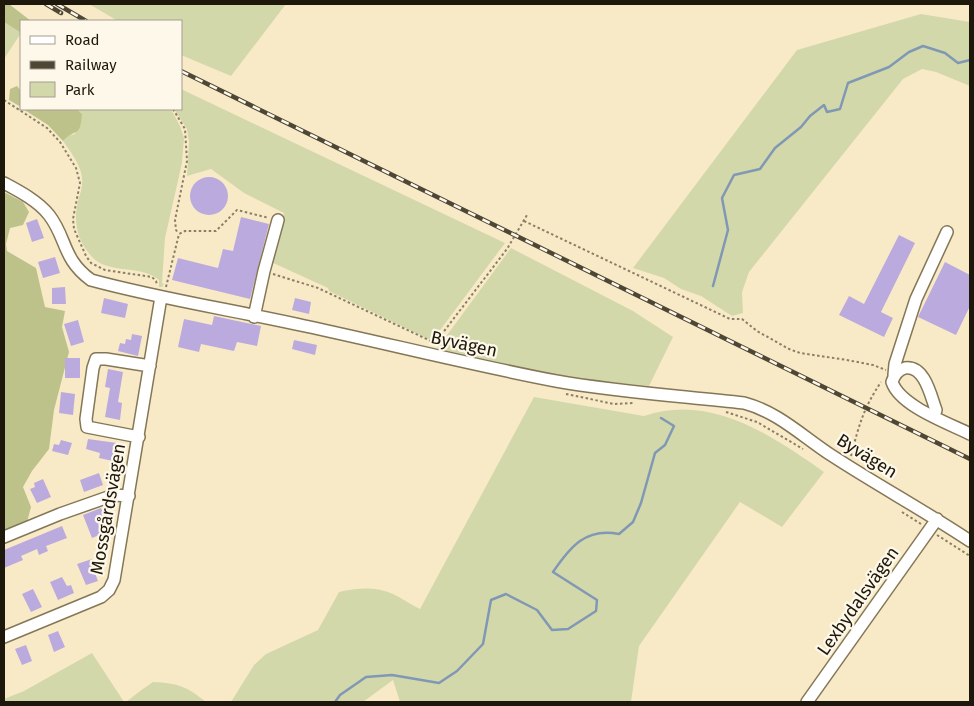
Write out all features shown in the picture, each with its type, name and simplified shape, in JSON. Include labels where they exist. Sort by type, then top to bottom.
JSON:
[{"type":"street","name":"Byvägen","points":[[4,184],[38,204],[49,215],[71,261],[80,272],[91,280],[161,297],[556,381],[615,390],[744,403],[768,411],[849,466],[970,542]]},
{"type":"street","points":[[254,317],[278,220]]},
{"type":"street","points":[[947,232],[891,358],[892,382],[898,394],[906,401],[970,434]]},
{"type":"street","name":"Mossgårdsvägen","points":[[4,638],[101,597],[109,590],[114,580],[161,297]]},
{"type":"street","name":"Mossgårdsvägen","points":[[139,437],[87,427],[86,419],[93,368],[96,359],[150,366]]},
{"type":"street","points":[[891,373],[904,368],[912,368],[919,372],[936,410],[934,416]]},
{"type":"street","points":[[4,537],[60,514],[114,495],[129,496]]},
{"type":"street","name":"Lexbydalsvägen","points":[[807,702],[937,520]]},
{"type":"path","points":[[161,297],[166,289],[179,234],[176,230],[175,220],[187,161],[185,129],[174,110]]},
{"type":"path","points":[[179,234],[185,232],[216,231],[237,210],[278,220]]},
{"type":"path","points":[[431,355],[434,343],[507,249],[527,215]]},
{"type":"path","points":[[524,221],[730,320],[742,319],[757,331],[789,349],[800,353],[864,363],[891,373],[867,403],[859,422],[849,466]]},
{"type":"path","points":[[264,271],[318,288],[434,343]]},
{"type":"path","points":[[930,530],[970,556]]},
{"type":"green space","points":[[4,4],[9,4],[30,20],[20,20],[20,32],[4,22]]},
{"type":"green space","points":[[89,4],[286,4],[231,76],[182,55],[182,20],[116,20]]},
{"type":"green space","points":[[921,14],[970,22],[970,86],[936,72],[922,69],[903,79],[749,272],[742,292],[743,313],[732,316],[701,296],[681,289],[664,278],[633,268],[797,50]]},
{"type":"green space","points":[[4,22],[20,32],[20,35],[4,59]]},
{"type":"green space","points":[[17,86],[20,90],[20,106],[9,100],[10,89]]},
{"type":"green space","points":[[182,89],[505,243],[435,337],[428,339],[329,291],[328,288],[271,262],[284,213],[244,193],[211,169],[187,176],[189,142],[187,129],[175,110],[182,110]]},
{"type":"green space","points":[[25,110],[78,110],[82,114],[79,130],[63,141],[48,125]]},
{"type":"green space","points":[[78,110],[172,110],[180,126],[184,138],[182,163],[165,238],[162,283],[164,284],[162,287],[159,287],[159,280],[152,275],[107,266],[99,262],[87,251],[80,238],[77,231],[76,216],[82,178],[75,158],[63,141],[67,136],[75,134],[82,114]]},
{"type":"green space","points":[[4,192],[23,202],[29,212],[23,225],[10,228],[6,244],[7,251],[36,268],[45,307],[65,311],[62,327],[69,352],[54,410],[49,449],[32,471],[23,487],[31,507],[27,522],[4,532],[5,365]]},
{"type":"green space","points":[[511,248],[633,311],[673,337],[649,386],[580,379],[438,351],[439,346]]},
{"type":"green space","points":[[534,397],[644,416],[669,410],[693,410],[716,414],[761,432],[783,444],[824,472],[782,527],[740,502],[639,646],[631,702],[400,702],[393,680],[363,702],[231,702],[254,665],[266,654],[318,630],[339,592],[360,589],[387,591],[420,609]]},
{"type":"green space","points":[[92,653],[124,702],[4,702],[4,699],[24,691]]},
{"type":"green space","points":[[153,682],[169,683],[182,687],[206,702],[126,702]]},
{"type":"building","points":[[209,177],[216,178],[222,183],[227,189],[227,203],[222,209],[216,214],[209,215],[202,214],[196,209],[191,203],[190,196],[191,189],[196,183],[202,178]]},
{"type":"building","points":[[241,217],[269,224],[250,299],[172,280],[178,258],[218,268],[223,249],[233,251]]},
{"type":"building","points":[[37,219],[44,238],[32,242],[26,223]]},
{"type":"building","points":[[899,235],[915,243],[881,312],[893,318],[884,337],[839,315],[849,296],[864,304]]},
{"type":"building","points":[[55,257],[60,273],[43,278],[38,262]]},
{"type":"building","points":[[945,262],[970,275],[970,306],[956,335],[918,317]]},
{"type":"building","points":[[65,287],[66,304],[52,304],[52,288]]},
{"type":"building","points":[[104,298],[128,304],[125,318],[101,313]]},
{"type":"building","points":[[295,298],[311,302],[309,314],[292,310]]},
{"type":"building","points":[[214,316],[261,326],[257,346],[237,342],[234,351],[201,344],[199,352],[178,347],[184,319],[212,325]]},
{"type":"building","points":[[78,320],[84,342],[71,346],[64,324]]},
{"type":"building","points":[[132,334],[142,336],[138,356],[118,351],[120,343],[125,344],[126,339],[131,340]]},
{"type":"building","points":[[294,340],[317,345],[315,355],[292,349]]},
{"type":"building","points":[[65,358],[80,358],[80,378],[65,378]]},
{"type":"building","points":[[108,369],[123,372],[118,402],[122,403],[120,420],[105,417],[110,388],[105,387]]},
{"type":"building","points":[[61,392],[75,394],[73,415],[59,413]]},
{"type":"building","points":[[88,439],[117,443],[113,461],[99,458],[100,453],[86,449]]},
{"type":"building","points":[[61,440],[72,443],[68,455],[52,451],[54,444],[59,445]]},
{"type":"building","points":[[99,473],[103,485],[84,492],[80,480]]},
{"type":"building","points":[[43,479],[51,497],[37,503],[30,489],[35,487],[34,483]]},
{"type":"building","points":[[101,508],[106,520],[100,523],[104,533],[92,538],[83,515]]},
{"type":"building","points":[[62,526],[67,538],[46,546],[48,551],[39,555],[37,549],[21,556],[23,560],[4,568],[4,550]]},
{"type":"building","points":[[92,559],[96,567],[93,568],[98,581],[86,585],[77,564]]},
{"type":"building","points":[[62,577],[67,586],[71,585],[74,593],[58,600],[50,582]]},
{"type":"building","points":[[33,589],[42,607],[31,612],[22,594]]},
{"type":"building","points":[[58,631],[65,647],[54,652],[48,635]]},
{"type":"building","points":[[26,645],[32,661],[22,665],[15,649]]},
{"type":"waterway","points":[[713,286],[728,230],[722,198],[734,175],[760,169],[775,148],[824,105],[827,112],[840,109],[848,83],[889,67],[909,52],[923,46],[945,53],[958,63],[970,60]]},
{"type":"waterway","points":[[335,702],[340,695],[366,677],[392,675],[439,683],[457,671],[483,644],[491,600],[506,594],[537,610],[552,630],[568,629],[596,611],[597,600],[553,572],[580,541],[597,533],[619,534],[633,522],[641,503],[655,453],[665,445],[674,426],[661,418]]},
{"type":"railway","points":[[46,4],[61,13]]},
{"type":"railway","points":[[57,4],[84,20]]},
{"type":"railway","points":[[182,71],[970,459]]}]
